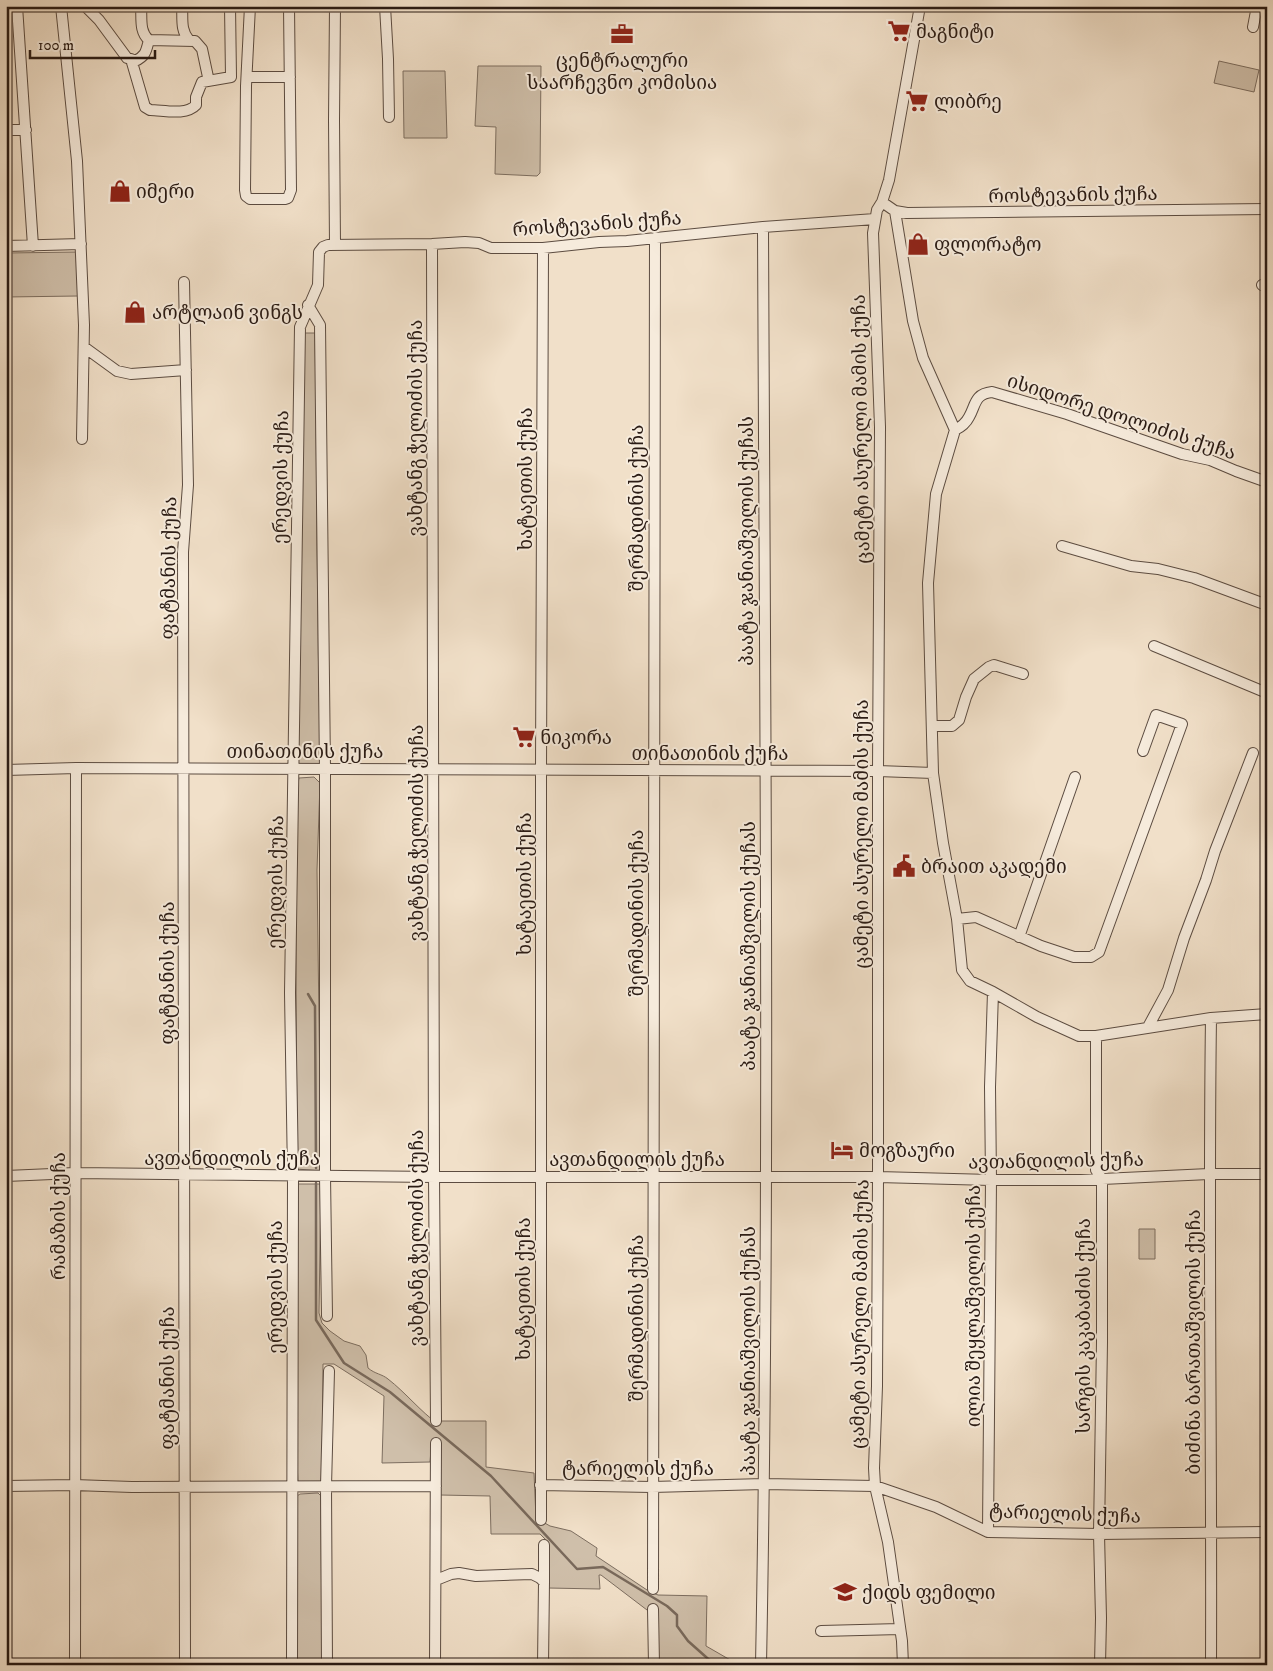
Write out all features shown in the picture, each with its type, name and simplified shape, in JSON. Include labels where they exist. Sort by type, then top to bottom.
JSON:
[{"type":"street","points":[[17,6],[33,246]]},
{"type":"street","points":[[61,6],[77,161],[84,347],[82,439]]},
{"type":"street","points":[[85,6],[100,20],[127,58],[135,61],[142,58],[146,52],[149,40]]},
{"type":"street","points":[[141,6],[144,36],[149,40],[195,41],[202,49],[208,77],[211,80]]},
{"type":"street","points":[[182,6],[184,35],[188,40]]},
{"type":"street","points":[[230,6],[231,77]]},
{"type":"street","points":[[250,6],[246,196],[250,199],[288,198],[291,190],[289,6]]},
{"type":"street","points":[[308,305],[318,285],[319,252],[323,247],[335,245],[334,110],[336,6]]},
{"type":"street","points":[[384,6],[388,59],[389,117]]},
{"type":"street","name":"ცამეტი ასურელი მამის ქუჩა","points":[[903,1665],[888,1542],[875,1486],[874,1448],[877,1386],[880,427],[873,233],[877,210],[882,202],[888,180],[920,6]]},
{"type":"street","points":[[1253,27],[1257,6]]},
{"type":"street","points":[[131,59],[145,107],[150,110],[186,111],[192,109],[196,105],[196,97],[202,82],[231,77],[247,81],[290,77]]},
{"type":"street","points":[[6,130],[26,130]]},
{"type":"street","points":[[882,202],[895,211],[913,322],[923,358],[954,430],[936,494],[928,583],[933,772],[957,920],[962,970],[970,981],[1037,1017],[1079,1036],[1096,1036],[1211,1018],[1267,1014]]},
{"type":"street","name":"როსტევანის ქუჩა","points":[[895,211],[907,213],[1267,209]]},
{"type":"street","name":"როსტევანის ქუჩა","points":[[335,245],[465,242],[479,243],[491,248],[543,248],[875,218]]},
{"type":"street","name":"პაატა ჯანიაშვილის ქუჩას","points":[[761,1665],[767,1176],[763,227]]},
{"type":"street","name":"შერმადინის ქუჩა","points":[[653,1589],[655,238]]},
{"type":"street","points":[[6,246],[81,244]]},
{"type":"street","name":"ვახტანგ ჭელიძის ქუჩა","points":[[432,244],[436,1421]]},
{"type":"street","name":"ხატაეთის ქუჩა","points":[[542,1520],[540,1485],[543,248]]},
{"type":"street","name":"ფატმანის ქუჩა","points":[[184,282],[188,485],[183,552],[185,1665]]},
{"type":"street","name":"ერედვის ქუჩა","points":[[292,1665],[293,1175],[290,993],[300,327],[308,305]]},
{"type":"street","name":"ერედვის ქუჩა","points":[[308,305],[320,325],[325,769],[326,1316]]},
{"type":"street","points":[[84,347],[117,371],[131,374],[186,370]]},
{"type":"street","name":"ისიდორე დოლიძის ქუჩა","points":[[954,430],[962,426],[968,419],[978,398],[985,393],[992,392],[1067,414],[1182,454],[1210,460],[1236,472],[1267,482]]},
{"type":"street","points":[[1062,546],[1131,566],[1158,569],[1194,578],[1267,604]]},
{"type":"street","points":[[1154,646],[1267,693]]},
{"type":"street","points":[[933,726],[952,726],[959,720],[974,679],[989,667],[994,665],[1023,674]]},
{"type":"street","points":[[957,920],[976,917],[1041,946],[1074,957],[1091,957],[1099,952],[1182,724],[1156,715],[1143,751]]},
{"type":"street","points":[[1148,1027],[1168,990],[1215,851],[1253,753]]},
{"type":"street","name":"რამაზის ქუჩა","points":[[75,1665],[76,768]]},
{"type":"street","name":"თინათინის ქუჩა","points":[[6,770],[183,768],[933,772]]},
{"type":"street","points":[[1019,937],[1075,777]]},
{"type":"street","name":"ილია შეყლაშვილის ქუჩა","points":[[988,1532],[990,1087],[993,992]]},
{"type":"street","name":"ბიძინა ბარათაშვილის ქუჩა","points":[[1211,1018],[1209,1174],[1212,1532],[1211,1665]]},
{"type":"street","name":"სარგის კაკაბაძის ქუჩა","points":[[1096,1036],[1096,1170],[1102,1180],[1099,1534],[1100,1665]]},
{"type":"street","name":"ავთანდილის ქუჩა","points":[[6,1176],[75,1174],[541,1177],[767,1176],[1102,1180],[1209,1174],[1267,1174]]},
{"type":"street","points":[[327,1665],[326,1486],[329,1371]]},
{"type":"street","points":[[436,1443],[436,1665]]},
{"type":"street","name":"ტარიელის ქუჩა","points":[[540,1485],[652,1487],[764,1484],[875,1486],[936,1507],[988,1532],[1099,1534],[1267,1532]]},
{"type":"street","points":[[6,1486],[436,1486]]},
{"type":"street","points":[[543,1665],[544,1546]]},
{"type":"street","points":[[436,1580],[459,1573],[476,1576],[532,1574],[544,1582]]},
{"type":"street","points":[[654,1609],[654,1665]]},
{"type":"street","points":[[821,1631],[900,1629]]},
{"type":"shaded area","points":[[1219,61],[1259,70],[1254,92],[1214,83]]},
{"type":"shaded area","points":[[478,66],[541,66],[540,173],[537,176],[495,174],[496,127],[475,126]]},
{"type":"shaded area","points":[[403,71],[445,71],[447,138],[404,138]]},
{"type":"shaded area","points":[[78,252],[78,296],[6,297],[6,253]]},
{"type":"shaded area","points":[[304,333],[315,333],[321,762],[317,765],[299,765],[298,763]]},
{"type":"shaded area","points":[[314,777],[320,783],[317,870],[321,1171],[297,1169],[296,795],[299,778]]},
{"type":"shaded area","points":[[297,1184],[321,1184],[319,1313],[322,1323],[344,1341],[360,1346],[366,1355],[368,1368],[388,1379],[438,1424],[439,1421],[486,1421],[486,1467],[534,1473],[536,1518],[550,1526],[571,1531],[597,1548],[596,1556],[647,1590],[658,1595],[707,1596],[706,1646],[739,1665],[658,1665],[658,1612],[647,1610],[601,1575],[599,1575],[600,1589],[548,1588],[548,1542],[540,1534],[491,1534],[490,1496],[440,1495],[439,1450],[431,1450],[430,1462],[382,1463],[384,1396],[334,1364],[323,1364],[322,1483],[298,1483],[296,1440]]},
{"type":"shaded area","points":[[1139,1229],[1155,1229],[1155,1259],[1139,1259]]},
{"type":"shaded area","points":[[318,1493],[321,1496],[322,1665],[296,1665],[297,1496],[300,1494]]},
{"type":"waterway","points":[[308,994],[315,1006],[316,1168]]},
{"type":"waterway","points":[[316,1183],[316,1320],[344,1363],[390,1392],[491,1476],[577,1569],[603,1567],[667,1606],[677,1615],[677,1626],[688,1641],[715,1665]]},
{"type":"place","name":"მაგნიტი","points":[[899,31]]},
{"type":"place","name":"ცენტრალური საარჩევნო კომისია","points":[[622,34]]},
{"type":"place","name":"ლიბრე","points":[[917,101]]},
{"type":"place","name":"იმერი","points":[[120,191]]},
{"type":"place","name":"ფლორატო","points":[[918,244]]},
{"type":"place","name":"არტლაინ ვინგს","points":[[135,312]]},
{"type":"place","name":"ნიკორა","points":[[524,737]]},
{"type":"place","name":"ბრაით აკადემი","points":[[904,866]]},
{"type":"place","name":"მოგზაური","points":[[842,1150]]},
{"type":"place","name":"ქიდს ფემილი","points":[[845,1592]]}]
